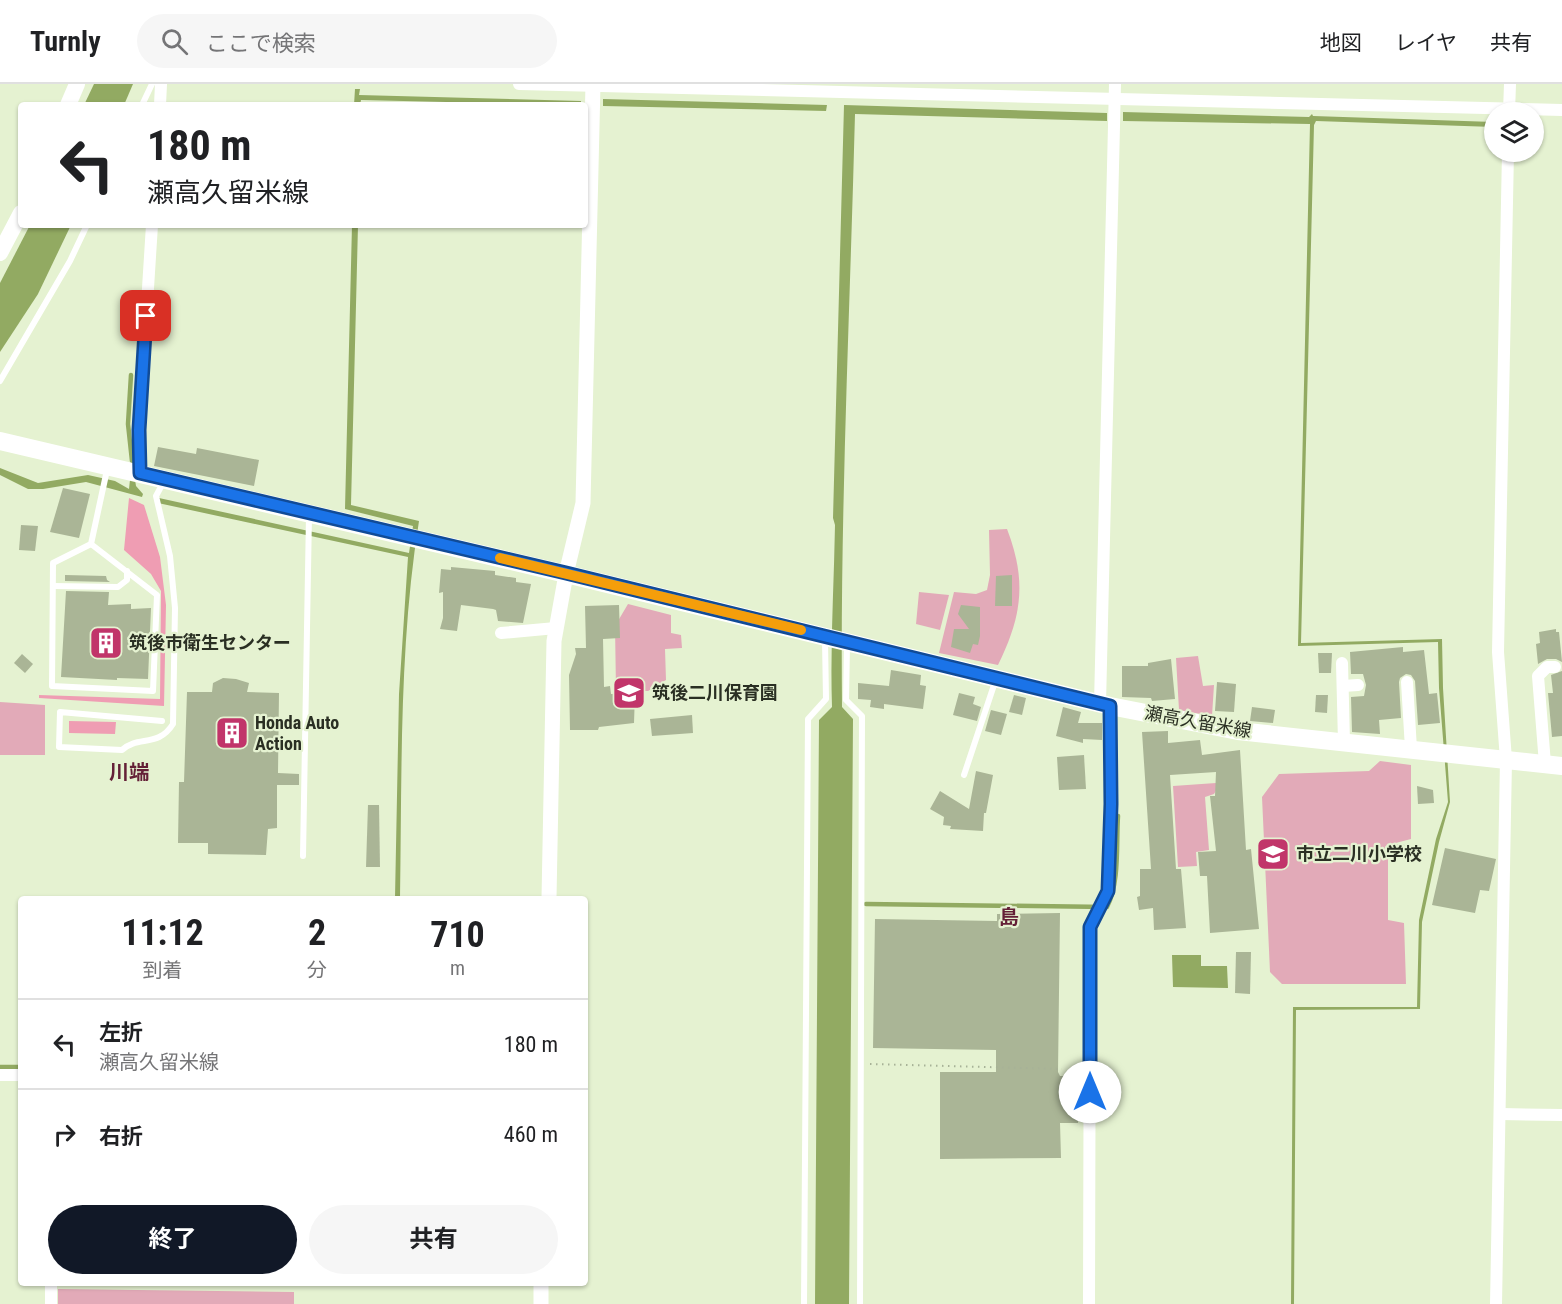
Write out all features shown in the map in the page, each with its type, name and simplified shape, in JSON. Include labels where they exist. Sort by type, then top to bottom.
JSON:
[{"type":"main road","points":[[69,102],[77,84]]},
{"type":"main road","points":[[0,253],[18,219]]},
{"type":"main road","name":"瀬高久留米線","points":[[0,441],[165,479],[309,519],[566,573],[1105,705],[1238,731],[1554,765]]},
{"type":"street","points":[[160,102],[161,84]]},
{"type":"street","points":[[519,84],[1484,110]]},
{"type":"street","points":[[1089,1304],[1090,927],[1108,891],[1111,804],[1105,705],[1115,84]]},
{"type":"street","points":[[1509,102],[1510,84]]},
{"type":"street","points":[[549,896],[554,641],[566,573],[583,503],[593,85]]},
{"type":"street","points":[[1544,110],[1562,110]]},
{"type":"street","points":[[1496,1304],[1506,760],[1498,652],[1508,162]]},
{"type":"street","points":[[140,473],[139,430],[152,228]]},
{"type":"street","points":[[501,633],[556,628]]},
{"type":"street","points":[[1342,663],[1344,742]]},
{"type":"street","points":[[1554,765],[1538,676],[1547,667],[1555,667]]},
{"type":"street","points":[[1407,682],[1411,749]]},
{"type":"street","points":[[1343,686],[1358,685]]},
{"type":"street","points":[[0,1075],[18,1075]]},
{"type":"street","points":[[1501,1114],[1562,1114]]},
{"type":"street","points":[[51,1286],[51,1304]]},
{"type":"street","points":[[541,1286],[541,1304]]},
{"type":"lane","points":[[143,102],[152,84]]},
{"type":"lane","points":[[0,381],[70,261],[86,228]]},
{"type":"lane","points":[[91,544],[108,466]]},
{"type":"lane","points":[[162,721],[60,712],[59,747],[122,750],[128,745],[163,737],[174,724],[175,608],[171,556],[156,496],[165,479]]},
{"type":"lane","points":[[303,856],[309,519]]},
{"type":"lane","points":[[91,544],[158,595],[153,691],[52,686],[53,563],[91,544]]},
{"type":"lane","points":[[53,586],[118,587],[127,580],[127,571]]},
{"type":"lane","points":[[804,1304],[808,719],[826,699],[825,636]]},
{"type":"lane","points":[[847,642],[846,700],[862,716],[860,1304]]},
{"type":"lane","points":[[964,775],[996,678]]},
{"type":"path","points":[[860,1064],[1062,1069]]},
{"type":"shaded area","points":[[94,84],[133,84],[125,102],[85,102]]},
{"type":"shaded area","points":[[355,89],[360,89],[359,95],[581,101],[361,100],[361,102],[354,102]]},
{"type":"shaded area","points":[[603,99],[827,105],[826,111],[603,106]]},
{"type":"shaded area","points":[[844,105],[1107,113],[1107,121],[855,114],[842,633],[842,707],[853,719],[849,1304],[815,1304],[819,720],[832,707],[835,525],[833,518]]},
{"type":"shaded area","points":[[1123,112],[1309,117],[1312,114],[1313,116],[1484,122],[1484,127],[1316,121],[1314,125],[1301,643],[1442,639],[1450,802],[1422,922],[1420,1009],[1296,1010],[1294,1304],[1291,1304],[1293,1007],[1417,1007],[1419,920],[1436,839],[1448,802],[1439,688],[1438,642],[1298,646],[1310,124],[1123,121]]},
{"type":"shaded area","points":[[28,228],[70,228],[38,294],[0,352],[0,283]]},
{"type":"shaded area","points":[[352,228],[358,228],[351,505],[419,521],[405,662],[400,896],[395,896],[399,694],[408,557],[158,503],[159,498],[409,553],[413,526],[345,509]]},
{"type":"shaded area","points":[[132,461],[136,486],[143,494],[142,497],[86,482],[28,489],[0,475],[0,468],[38,483],[88,475],[115,481],[129,489]]},
{"type":"shaded area","points":[[129,498],[144,505],[160,557],[166,605],[164,706],[39,698],[39,695],[160,699],[161,591],[151,574],[124,550]]},
{"type":"shaded area","points":[[1007,529],[1017,565],[1019,598],[1012,630],[998,665],[939,653],[954,592],[976,594],[987,590],[990,575],[989,530]]},
{"type":"shaded area","points":[[919,592],[949,595],[940,630],[916,624]]},
{"type":"shaded area","points":[[628,604],[671,615],[671,633],[681,635],[682,648],[665,649],[666,680],[648,691],[616,690],[615,626]]},
{"type":"shaded area","points":[[1198,656],[1203,686],[1214,685],[1212,716],[1179,710],[1176,658]]},
{"type":"shaded area","points":[[0,702],[45,705],[45,755],[0,755]]},
{"type":"shaded area","points":[[69,721],[116,722],[115,734],[69,733]]},
{"type":"shaded area","points":[[1380,761],[1411,765],[1411,839],[1388,845],[1388,920],[1404,923],[1406,984],[1282,984],[1270,972],[1262,797],[1279,774],[1369,771]]},
{"type":"shaded area","points":[[1216,783],[1217,789],[1214,794],[1205,797],[1209,850],[1196,852],[1197,866],[1178,867],[1173,786]]},
{"type":"shaded area","points":[[1172,955],[1201,955],[1201,966],[1227,966],[1228,988],[1173,987]]},
{"type":"shaded area","points":[[58,1289],[294,1292],[294,1304],[58,1304]]},
{"type":"building","points":[[158,447],[196,454],[197,448],[259,460],[254,486],[154,466]]},
{"type":"building","points":[[63,488],[90,494],[79,538],[50,532]]},
{"type":"building","points":[[21,525],[38,526],[35,551],[19,550]]},
{"type":"building","points":[[451,567],[495,571],[495,575],[516,578],[516,582],[531,584],[523,623],[498,621],[496,610],[493,609],[461,605],[457,631],[440,629],[443,618],[443,592],[439,593],[441,569],[451,570]]},
{"type":"building","points":[[65,575],[106,576],[110,582],[65,581]]},
{"type":"building","points":[[1012,575],[1012,606],[995,606],[996,576]]},
{"type":"building","name":"筑後市衛生センター","points":[[66,591],[109,592],[108,605],[131,604],[131,609],[151,608],[148,679],[61,677]]},
{"type":"building","points":[[619,605],[620,638],[603,639],[604,687],[610,686],[611,694],[635,693],[634,723],[599,727],[598,730],[570,730],[569,675],[576,654],[575,648],[586,648],[585,606]]},
{"type":"building","points":[[961,605],[980,607],[980,636],[978,645],[973,644],[970,653],[951,647],[954,629],[969,629],[958,614]]},
{"type":"building","points":[[1556,629],[1556,632],[1559,632],[1562,662],[1547,659],[1538,664],[1536,644],[1540,643],[1539,632]]},
{"type":"building","points":[[1403,647],[1403,652],[1424,650],[1429,694],[1437,693],[1440,723],[1418,725],[1415,681],[1411,675],[1406,674],[1400,678],[1399,682],[1401,718],[1379,720],[1380,734],[1352,732],[1351,697],[1364,696],[1366,685],[1363,674],[1351,674],[1350,652]]},
{"type":"building","points":[[1318,653],[1332,653],[1331,673],[1319,673]]},
{"type":"building","points":[[22,654],[33,664],[25,673],[14,663]]},
{"type":"building","points":[[1171,659],[1175,699],[1152,701],[1151,698],[1122,697],[1122,666],[1148,666],[1148,663]]},
{"type":"building","points":[[891,670],[921,675],[920,685],[926,686],[923,709],[884,704],[884,709],[870,707],[871,700],[858,699],[858,683],[889,686]]},
{"type":"building","points":[[1562,671],[1562,736],[1552,737],[1548,693],[1553,693],[1551,675]]},
{"type":"building","name":"Honda Auto Action","points":[[223,678],[249,683],[247,692],[279,693],[278,773],[299,774],[299,785],[277,785],[277,828],[268,829],[266,855],[208,854],[208,843],[178,843],[179,782],[184,782],[187,692],[212,692],[213,683]]},
{"type":"building","points":[[1217,682],[1236,684],[1234,712],[1215,711]]},
{"type":"building","points":[[959,693],[975,697],[973,704],[981,707],[977,721],[953,715]]},
{"type":"building","points":[[1014,695],[1026,698],[1022,715],[1009,712]]},
{"type":"building","points":[[1316,695],[1328,695],[1327,713],[1315,712]]},
{"type":"building","points":[[1063,707],[1081,712],[1078,723],[1102,723],[1102,740],[1083,739],[1083,743],[1056,736]]},
{"type":"building","points":[[1252,707],[1275,710],[1273,723],[1250,721]]},
{"type":"building","points":[[991,710],[1007,714],[1001,735],[985,731]]},
{"type":"building","points":[[692,715],[693,733],[652,736],[650,719]]},
{"type":"building","points":[[1168,731],[1168,743],[1200,740],[1202,755],[1240,750],[1246,850],[1251,849],[1259,929],[1210,933],[1207,876],[1200,876],[1198,852],[1216,851],[1210,796],[1215,796],[1216,772],[1170,775],[1176,869],[1181,869],[1186,928],[1154,930],[1153,908],[1139,910],[1137,897],[1140,896],[1140,869],[1151,869],[1142,732]]},
{"type":"building","points":[[1084,755],[1086,789],[1059,790],[1057,757]]},
{"type":"building","points":[[976,771],[993,775],[986,813],[984,813],[983,831],[950,829],[951,826],[943,825],[944,817],[930,809],[940,791],[969,809]]},
{"type":"building","points":[[1417,786],[1433,790],[1434,803],[1418,804]]},
{"type":"building","points":[[368,805],[379,805],[380,867],[366,867]]},
{"type":"building","points":[[1404,844],[1406,856],[1388,858],[1387,845]]},
{"type":"building","points":[[1445,848],[1496,859],[1489,891],[1480,890],[1475,913],[1432,905]]},
{"type":"building","points":[[1060,913],[1058,1072],[1060,1076],[1079,1076],[1078,1123],[1060,1123],[1061,1158],[940,1159],[940,1072],[996,1072],[996,1050],[873,1048],[875,919],[997,921],[997,914]]},
{"type":"building","points":[[1236,952],[1251,952],[1250,994],[1235,993]]},
{"type":"waterway","points":[[131,375],[128,424],[132,461]]},
{"type":"waterway","points":[[866,904],[1107,907],[1116,875],[1118,816]]},
{"type":"waterway","points":[[0,1067],[18,1067]]},
{"type":"slow traffic","points":[[500,558],[801,630]]},
{"type":"place","name":"筑後市衛生センター","points":[[106,643]]},
{"type":"place","name":"筑後二川保育園","points":[[629,693]]},
{"type":"place","name":"Honda Auto Action","points":[[232,733]]},
{"type":"place","name":"市立二川小学校","points":[[1273,854]]},
{"type":"district","name":"川端","points":[[129,772]]},
{"type":"district","name":"島","points":[[1009,917]]},
{"type":"route","points":[[146,316],[139,430],[140,473],[566,573],[1110,706],[1111,804],[1108,891],[1090,927],[1090,1092]]}]
